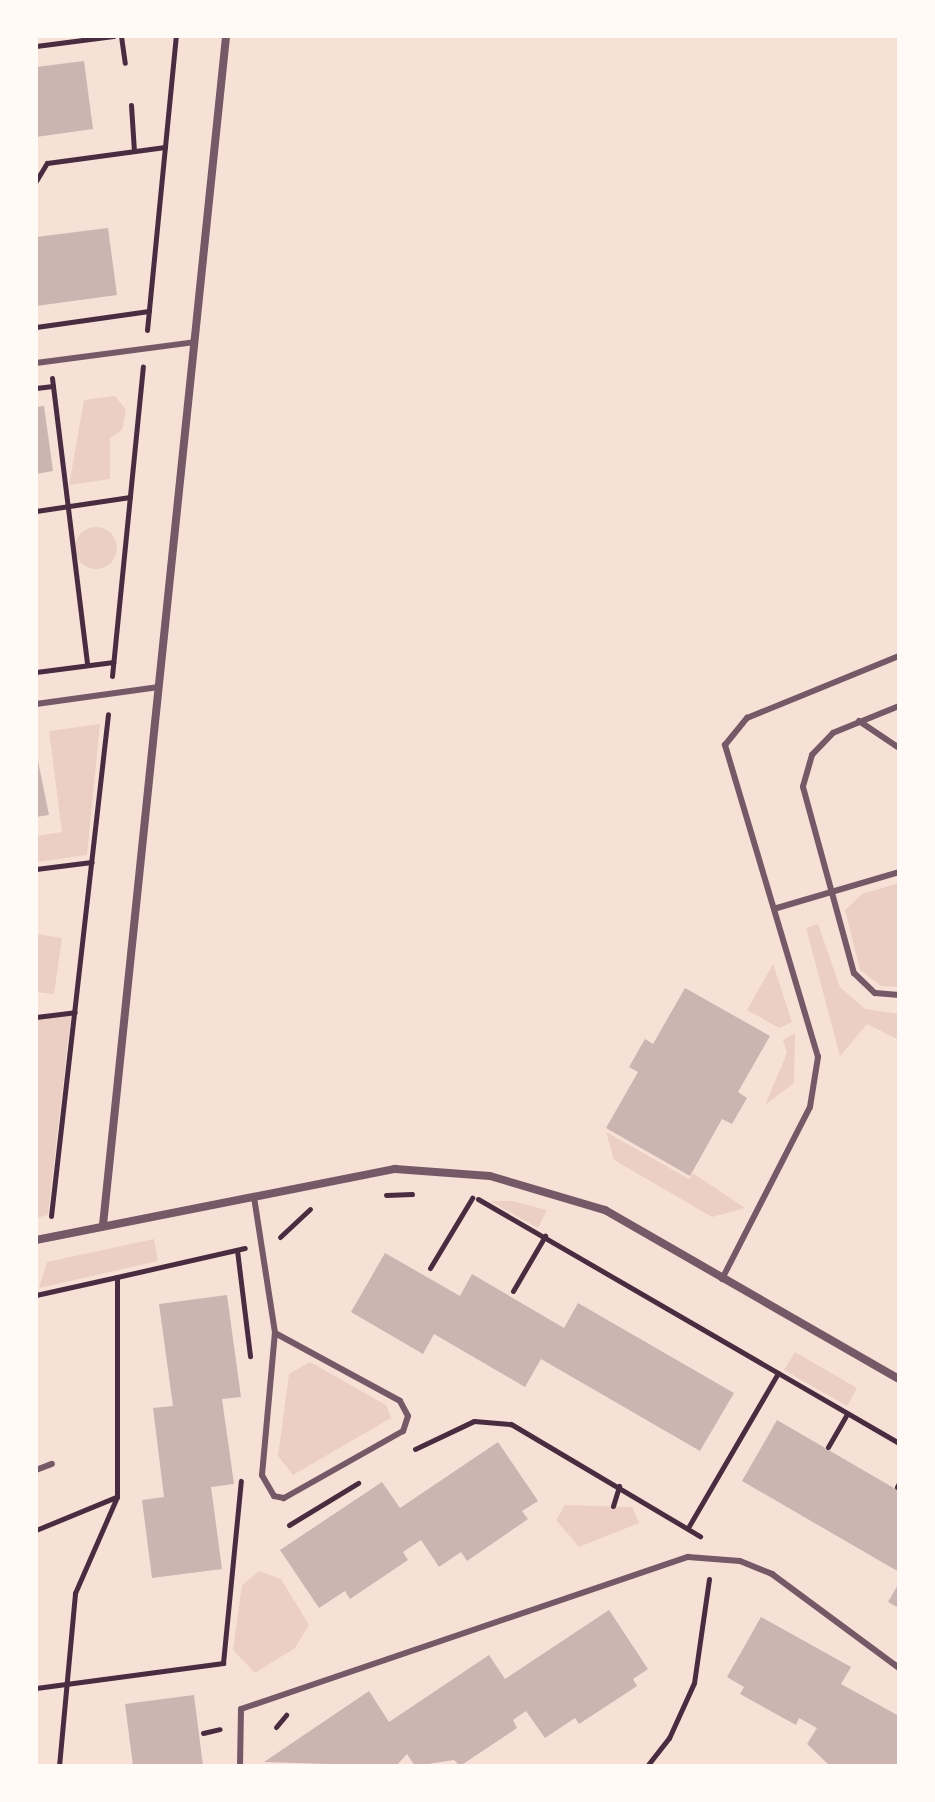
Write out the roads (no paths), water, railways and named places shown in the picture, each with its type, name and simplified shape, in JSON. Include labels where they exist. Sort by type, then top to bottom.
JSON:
[{"type":"street","points":[[103,1225],[226,36]]},
{"type":"street","points":[[36,1240],[395,1169],[490,1176],[605,1210],[899,1379]]},
{"type":"lane","points":[[36,363],[195,342]]},
{"type":"lane","points":[[722,1279],[818,1085],[812,1023],[725,745],[747,718],[899,656]]},
{"type":"lane","points":[[36,704],[159,687]]},
{"type":"lane","points":[[899,706],[859,721],[812,755],[803,787],[831,892],[863,987],[899,995]]},
{"type":"lane","points":[[859,721],[899,748]]},
{"type":"lane","points":[[777,908],[899,872]]},
{"type":"lane","points":[[254,1197],[275,1333],[262,1475],[274,1496],[284,1498],[409,1423],[400,1401],[275,1333]]},
{"type":"lane","points":[[36,1470],[52,1464]]},
{"type":"lane","points":[[240,1766],[241,1709],[688,1557],[740,1561],[772,1574],[899,1668]]}]
